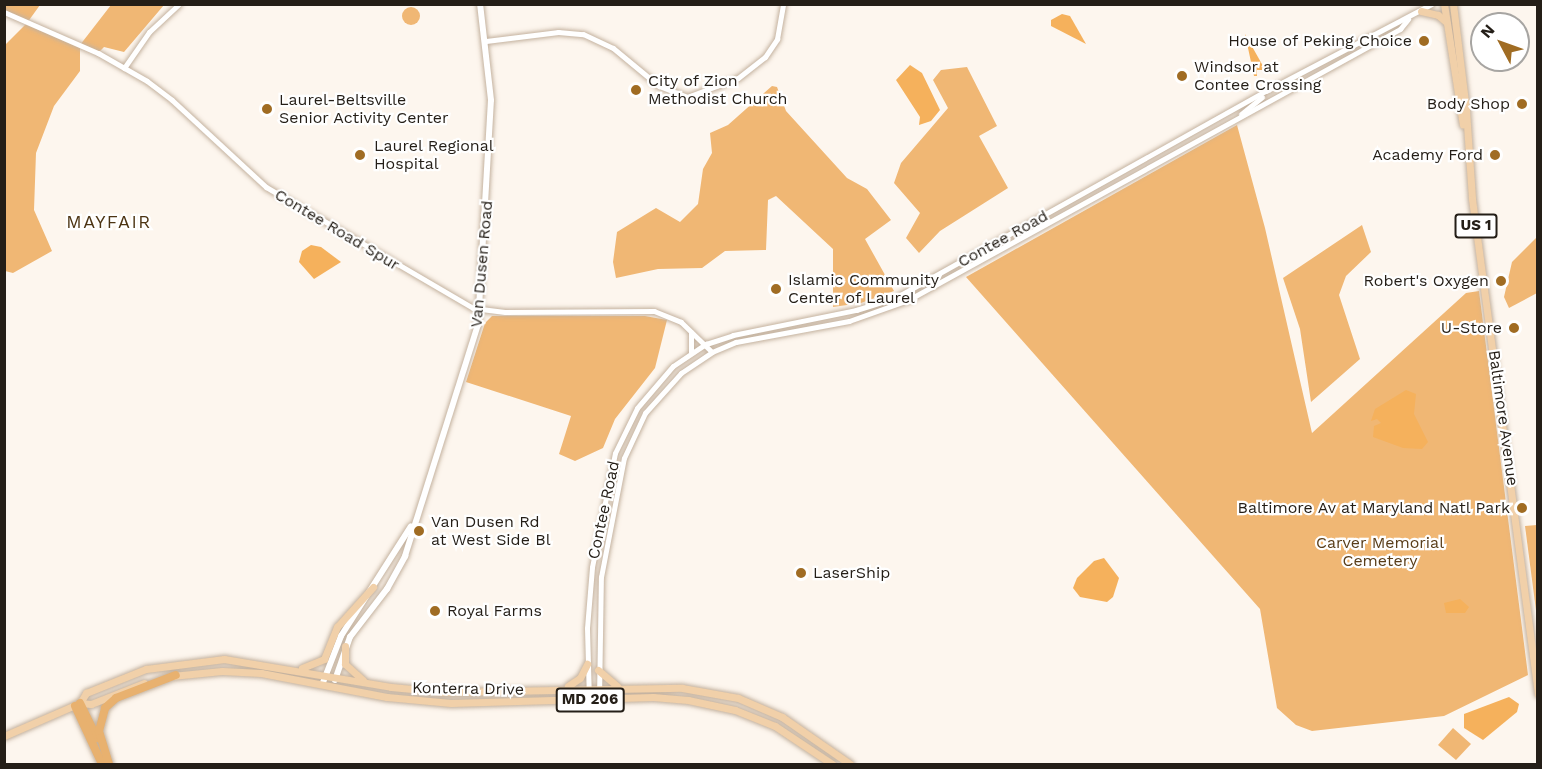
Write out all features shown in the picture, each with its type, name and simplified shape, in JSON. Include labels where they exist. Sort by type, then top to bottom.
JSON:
[{"type":"highway","points":[[106,762],[99,731],[105,708],[116,698],[176,675]]},
{"type":"highway","points":[[77,705],[106,762]]},
{"type":"main road","name":"Van Dusen Road","points":[[333,687],[345,646],[394,577],[417,515],[480,311],[491,150],[486,41],[480,4]]},
{"type":"main road","name":"Baltimore Avenue","points":[[1444,4],[1467,142]]},
{"type":"main road","name":"Baltimore Avenue","points":[[1453,4],[1467,142],[1538,694]]},
{"type":"main road","points":[[1421,11],[1438,15],[1446,23]]},
{"type":"main road","name":"Van Dusen Road","points":[[322,685],[341,636],[417,515]]},
{"type":"main road","points":[[293,668],[320,663],[337,627],[373,587]]},
{"type":"main road","points":[[345,646],[343,655],[348,670],[368,683]]},
{"type":"main road","name":"Konterra Drive","points":[[77,705],[86,693],[114,681],[172,663],[224,659],[293,668],[368,683],[444,692],[598,687],[682,688],[738,698],[806,730],[850,765]]},
{"type":"main road","points":[[564,689],[580,678],[587,664]]},
{"type":"main road","points":[[598,669],[607,681],[619,687]]},
{"type":"main road","name":"Konterra Drive","points":[[4,736],[77,705],[91,704],[176,675],[240,671],[411,701],[451,703],[654,697],[735,710],[775,726],[832,765]]},
{"type":"street","points":[[124,68],[149,32],[179,4]]},
{"type":"street","points":[[486,41],[558,32],[583,34],[613,48],[658,86],[687,97],[738,78],[765,57],[777,39],[783,4]]},
{"type":"street","name":"Contee Road","points":[[599,699],[601,577],[624,458],[635,431],[659,395],[683,372],[712,352],[764,335],[884,312],[1400,29],[1408,20],[1432,4]]},
{"type":"street","name":"Contee Road Spur","points":[[4,12],[124,68],[172,100],[266,187],[480,311]]},
{"type":"street","name":"Contee Road","points":[[589,700],[587,664],[592,567],[615,453],[626,425],[645,395],[691,353],[706,344],[759,327],[856,310],[895,298],[1266,91],[1396,22],[1408,20]]},
{"type":"street","points":[[1240,117],[1266,91]]},
{"type":"street","points":[[1203,138],[1235,116],[1237,108]]},
{"type":"street","points":[[480,311],[637,309],[669,316],[689,328],[712,352]]},
{"type":"street","points":[[689,328],[694,337],[691,353]]},
{"type":"green space","points":[[5,5],[40,5],[27,23],[80,45],[80,71],[54,106],[36,153],[34,210],[52,251],[13,273],[5,271],[5,45],[26,24],[5,11]]},
{"type":"green space","points":[[111,5],[164,5],[124,52],[104,47],[98,53],[80,45]]},
{"type":"green space","points":[[411,7],[417,10],[420,16],[417,22],[411,25],[405,22],[402,16],[405,10]]},
{"type":"green space","points":[[967,67],[997,126],[979,136],[1008,188],[940,231],[919,253],[906,238],[920,213],[894,183],[901,163],[948,108],[933,80],[941,70]]},
{"type":"green space","points":[[772,86],[777,87],[786,111],[847,178],[867,189],[891,220],[865,239],[894,291],[861,303],[833,307],[833,249],[776,196],[768,200],[766,250],[725,251],[702,268],[658,269],[616,278],[613,262],[617,232],[656,208],[680,222],[698,204],[703,169],[712,153],[710,133],[728,125]]},
{"type":"green space","name":"Carver Memorial Cemetery","points":[[1237,125],[1265,228],[1312,433],[1466,293],[1479,291],[1528,675],[1444,716],[1312,731],[1296,725],[1277,708],[1260,609],[966,277]]},
{"type":"green space","points":[[1362,225],[1371,252],[1346,276],[1339,295],[1360,359],[1311,402],[1300,329],[1283,278]]},
{"type":"green space","points":[[1537,237],[1537,293],[1509,308],[1504,297],[1512,262]]},
{"type":"green space","points":[[492,316],[645,316],[667,320],[655,368],[615,419],[603,448],[575,461],[559,454],[571,416],[466,382],[485,323]]},
{"type":"green space","points":[[1538,525],[1537,618],[1525,526]]},
{"type":"green space","points":[[1453,728],[1471,744],[1456,760],[1438,745]]},
{"type":"shaded area","points":[[1062,14],[1070,16],[1086,44],[1051,26],[1051,20]]},
{"type":"shaded area","points":[[1245,34],[1263,66],[1262,70],[1257,70],[1257,76],[1254,76]]},
{"type":"shaded area","points":[[910,65],[922,73],[940,110],[931,121],[919,125],[920,117],[896,80]]},
{"type":"shaded area","points":[[311,245],[321,247],[341,262],[314,279],[299,262],[302,251]]},
{"type":"shaded area","points":[[1406,390],[1416,394],[1414,414],[1428,442],[1422,449],[1403,448],[1373,437],[1374,426],[1381,423],[1377,419],[1371,421],[1375,409]]},
{"type":"shaded area","points":[[1104,558],[1119,578],[1113,597],[1107,602],[1080,597],[1073,588],[1077,578],[1094,561]]},
{"type":"shaded area","points":[[1460,599],[1469,607],[1465,613],[1446,613],[1444,603]]},
{"type":"shaded area","points":[[1509,697],[1519,704],[1517,712],[1483,740],[1464,728],[1464,714]]},
{"type":"place","name":"House of Peking Choice","points":[[1424,41]]},
{"type":"place","name":"Windsor at Contee Crossing","points":[[1182,76]]},
{"type":"place","name":"City of Zion Methodist Church","points":[[636,90]]},
{"type":"place","name":"Body Shop","points":[[1522,104]]},
{"type":"place","name":"Laurel-Beltsville Senior Activity Center","points":[[267,109]]},
{"type":"place","name":"Laurel Regional Hospital","points":[[360,155]]},
{"type":"place","name":"Academy Ford","points":[[1495,155]]},
{"type":"place","name":"Robert's Oxygen","points":[[1501,281]]},
{"type":"place","name":"Islamic Community Center of Laurel","points":[[776,289]]},
{"type":"place","name":"U-Store","points":[[1514,328]]},
{"type":"place","name":"Baltimore Av at Maryland Natl Park","points":[[1522,508]]},
{"type":"place","name":"Van Dusen Rd at West Side Bl","points":[[419,531]]},
{"type":"place","name":"LaserShip","points":[[801,573]]},
{"type":"place","name":"Royal Farms","points":[[435,611]]},
{"type":"district","name":"MAYFAIR","points":[[109,222]]}]
